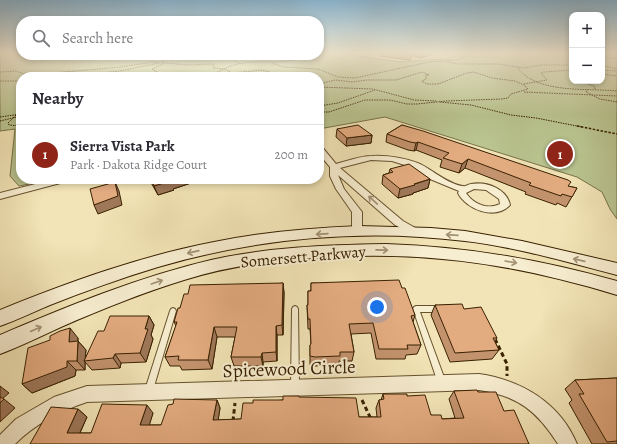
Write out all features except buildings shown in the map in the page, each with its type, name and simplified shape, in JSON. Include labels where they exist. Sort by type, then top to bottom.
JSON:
[{"type":"main road","name":"Somersett Parkway","points":[[0,318],[126,271],[181,255],[247,241],[324,233],[415,232],[464,236],[524,247],[617,269]]},
{"type":"main road","name":"Somersett Parkway","points":[[0,344],[57,319],[120,295],[177,276],[221,264],[274,256],[319,252],[376,250],[432,252],[482,257],[528,266],[617,288]]},
{"type":"street","points":[[324,155],[334,167],[399,223],[415,232]]},
{"type":"street","points":[[334,167],[371,158],[392,159],[417,166],[433,177],[464,190]]},
{"type":"street","points":[[334,167],[334,176],[340,189],[356,212],[357,232]]},
{"type":"street","points":[[0,196],[46,184]]},
{"type":"street","name":"Spicewood Circle","points":[[3,444],[22,425],[60,403],[87,394],[479,382],[498,385],[520,393],[540,409],[561,432],[568,444]]},
{"type":"lane","points":[[295,309],[295,388]]},
{"type":"lane","points":[[434,309],[416,309],[442,383]]},
{"type":"lane","points":[[148,392],[173,311]]},
{"type":"path","points":[[330,74],[338,77],[355,78],[375,74]]},
{"type":"path","points":[[324,83],[335,80],[352,82],[367,80],[396,80],[416,74]]},
{"type":"path","points":[[428,74],[426,75],[426,79],[422,81],[427,84],[434,84],[461,76],[463,74]]},
{"type":"path","points":[[324,112],[330,112],[337,108],[347,107],[362,100],[370,99],[390,100],[411,104],[502,99],[508,98],[511,94],[528,89],[523,84],[515,81],[486,77],[477,74]]},
{"type":"path","points":[[523,74],[526,78],[561,87],[617,91]]},
{"type":"path","points":[[523,84],[547,80],[541,74]]},
{"type":"path","points":[[605,74],[617,76]]},
{"type":"path","points":[[0,81],[16,80]]},
{"type":"path","points":[[588,84],[594,86],[595,89]]},
{"type":"path","points":[[324,87],[379,90],[414,100],[471,105],[510,115],[536,118],[617,134]]},
{"type":"path","points":[[588,89],[586,92],[600,99],[617,102]]},
{"type":"path","points":[[324,105],[356,98],[370,90],[379,90]]},
{"type":"path","points":[[521,92],[617,96]]},
{"type":"path","points":[[0,117],[16,115]]},
{"type":"path","points":[[16,115],[8,123],[9,125],[16,126]]},
{"type":"path","points":[[0,121],[16,117]]},
{"type":"path","points":[[360,386],[362,402],[371,420],[372,426]]},
{"type":"path","points":[[232,428],[237,389]]},
{"type":"green space","points":[[0,74],[16,74],[16,183],[10,176],[15,129],[0,131]]},
{"type":"green space","points":[[324,74],[569,74],[569,84],[605,84],[605,74],[617,74],[617,219],[610,209],[602,192],[577,177],[385,117],[324,128]]},
{"type":"green space","points":[[17,184],[29,184],[19,186]]},
{"type":"place","name":"Sierra Vista Park","points":[[560,154]]}]
